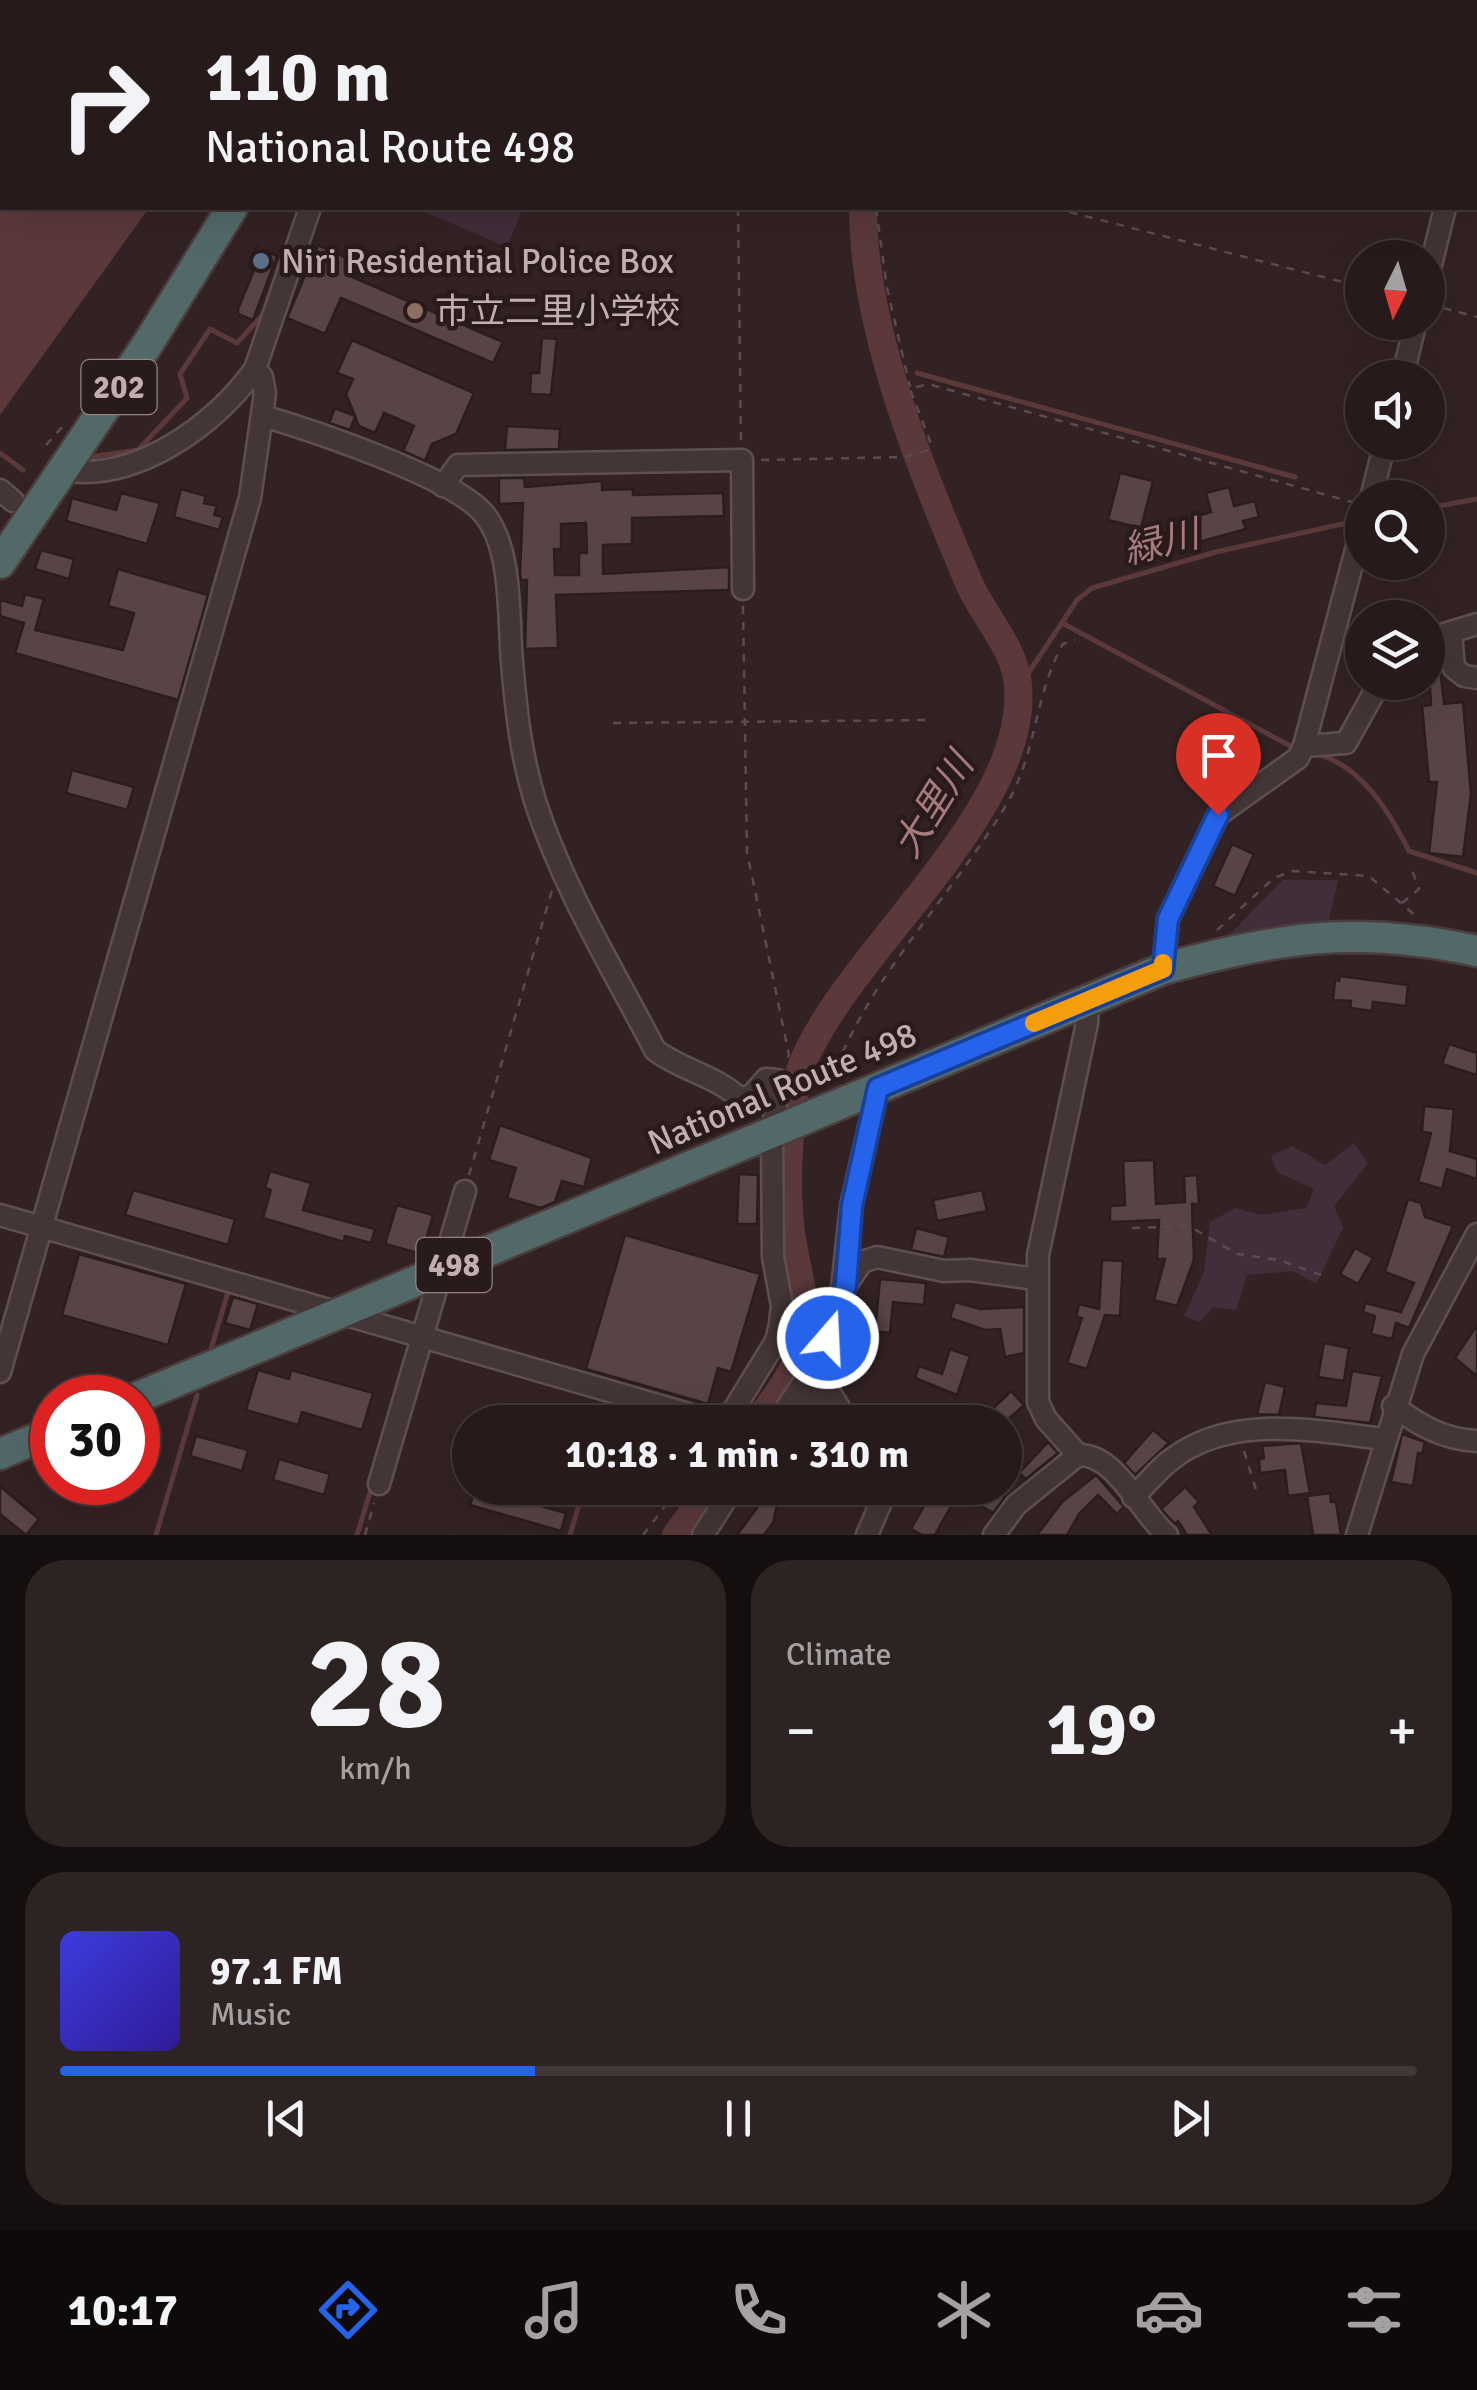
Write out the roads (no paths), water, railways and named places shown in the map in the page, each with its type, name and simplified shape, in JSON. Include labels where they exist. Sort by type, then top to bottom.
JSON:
[{"type":"highway","name":"202","points":[[0,563],[149,342],[231,210]]},
{"type":"highway","name":"National Route 498","points":[[160,1388],[772,1133],[834,1095],[878,1088],[1163,969],[1273,941],[1329,934],[1434,942],[1477,951]]},
{"type":"highway","points":[[0,1454],[30,1441]]},
{"type":"street","points":[[62,470],[107,473],[137,464],[226,402],[254,369],[309,210]]},
{"type":"street","points":[[1437,240],[1445,210]]},
{"type":"street","points":[[0,1372],[250,498],[265,393],[262,377],[254,369]]},
{"type":"street","points":[[0,1214],[722,1422],[776,1342],[782,1306],[773,1257],[772,1133],[777,1080],[766,1079],[750,1097],[738,1097],[725,1085],[673,1064],[655,1050],[559,866],[535,801],[518,729],[496,536],[486,515],[442,486],[263,416]]},
{"type":"street","points":[[442,486],[458,465],[742,460],[743,589]]},
{"type":"street","points":[[1301,752],[1348,580]]},
{"type":"street","points":[[1445,635],[1477,624]]},
{"type":"street","points":[[1451,633],[1454,668],[1464,676],[1477,678]]},
{"type":"street","points":[[1163,969],[1168,919],[1218,815],[1301,752],[1346,743],[1370,700]]},
{"type":"street","points":[[1078,1455],[1046,1419],[1038,1402],[1036,1279],[1042,1222],[1087,1023],[1088,1001]]},
{"type":"street","points":[[790,1405],[818,1362],[840,1315],[852,1206],[878,1088]]},
{"type":"street","points":[[380,1484],[464,1191]]},
{"type":"street","points":[[1356,1535],[1393,1406],[1413,1354],[1477,1234]]},
{"type":"street","points":[[846,1285],[862,1262],[877,1257],[944,1271],[970,1270],[1036,1279]]},
{"type":"street","points":[[776,1342],[818,1362]]},
{"type":"street","points":[[799,1393],[832,1396],[838,1405]]},
{"type":"street","points":[[1393,1406],[1428,1431],[1451,1440],[1477,1441]]},
{"type":"street","points":[[1133,1497],[1174,1457],[1238,1430],[1283,1427],[1384,1439]]},
{"type":"street","points":[[994,1535],[1016,1505],[1078,1455],[1089,1454],[1109,1468],[1168,1535]]},
{"type":"street","points":[[702,1535],[722,1505]]},
{"type":"street","points":[[868,1535],[880,1505]]},
{"type":"waterway","name":"大里川","points":[[770,1405],[799,1355],[804,1331],[788,1174],[798,1077],[828,1017],[934,877],[996,781],[1014,733],[1018,685],[1011,658],[975,596],[951,540],[898,400],[873,302],[863,210]]},
{"type":"waterway","points":[[91,457],[138,450],[187,398],[180,374],[210,329],[237,343],[266,311]]},
{"type":"waterway","points":[[917,373],[1295,477]]},
{"type":"waterway","points":[[0,453],[23,470]]},
{"type":"waterway","name":"緑川","points":[[1445,505],[1477,499]]},
{"type":"waterway","name":"緑川","points":[[1019,687],[1077,600],[1092,588],[1216,552],[1345,523]]},
{"type":"waterway","points":[[1064,624],[1296,749]]},
{"type":"waterway","points":[[1316,754],[1347,768],[1360,779],[1383,806],[1409,851],[1477,873]]},
{"type":"waterway","points":[[211,1349],[228,1292]]},
{"type":"waterway","points":[[156,1535],[197,1395]]},
{"type":"waterway","points":[[357,1535],[372,1486]]},
{"type":"waterway","points":[[570,1535],[579,1505]]},
{"type":"waterway","name":"大里川","points":[[676,1535],[698,1505]]},
{"type":"place","name":"Niri Residential Police Box","points":[[261,261]]},
{"type":"place","name":"市立二里小学校","points":[[415,311]]}]
